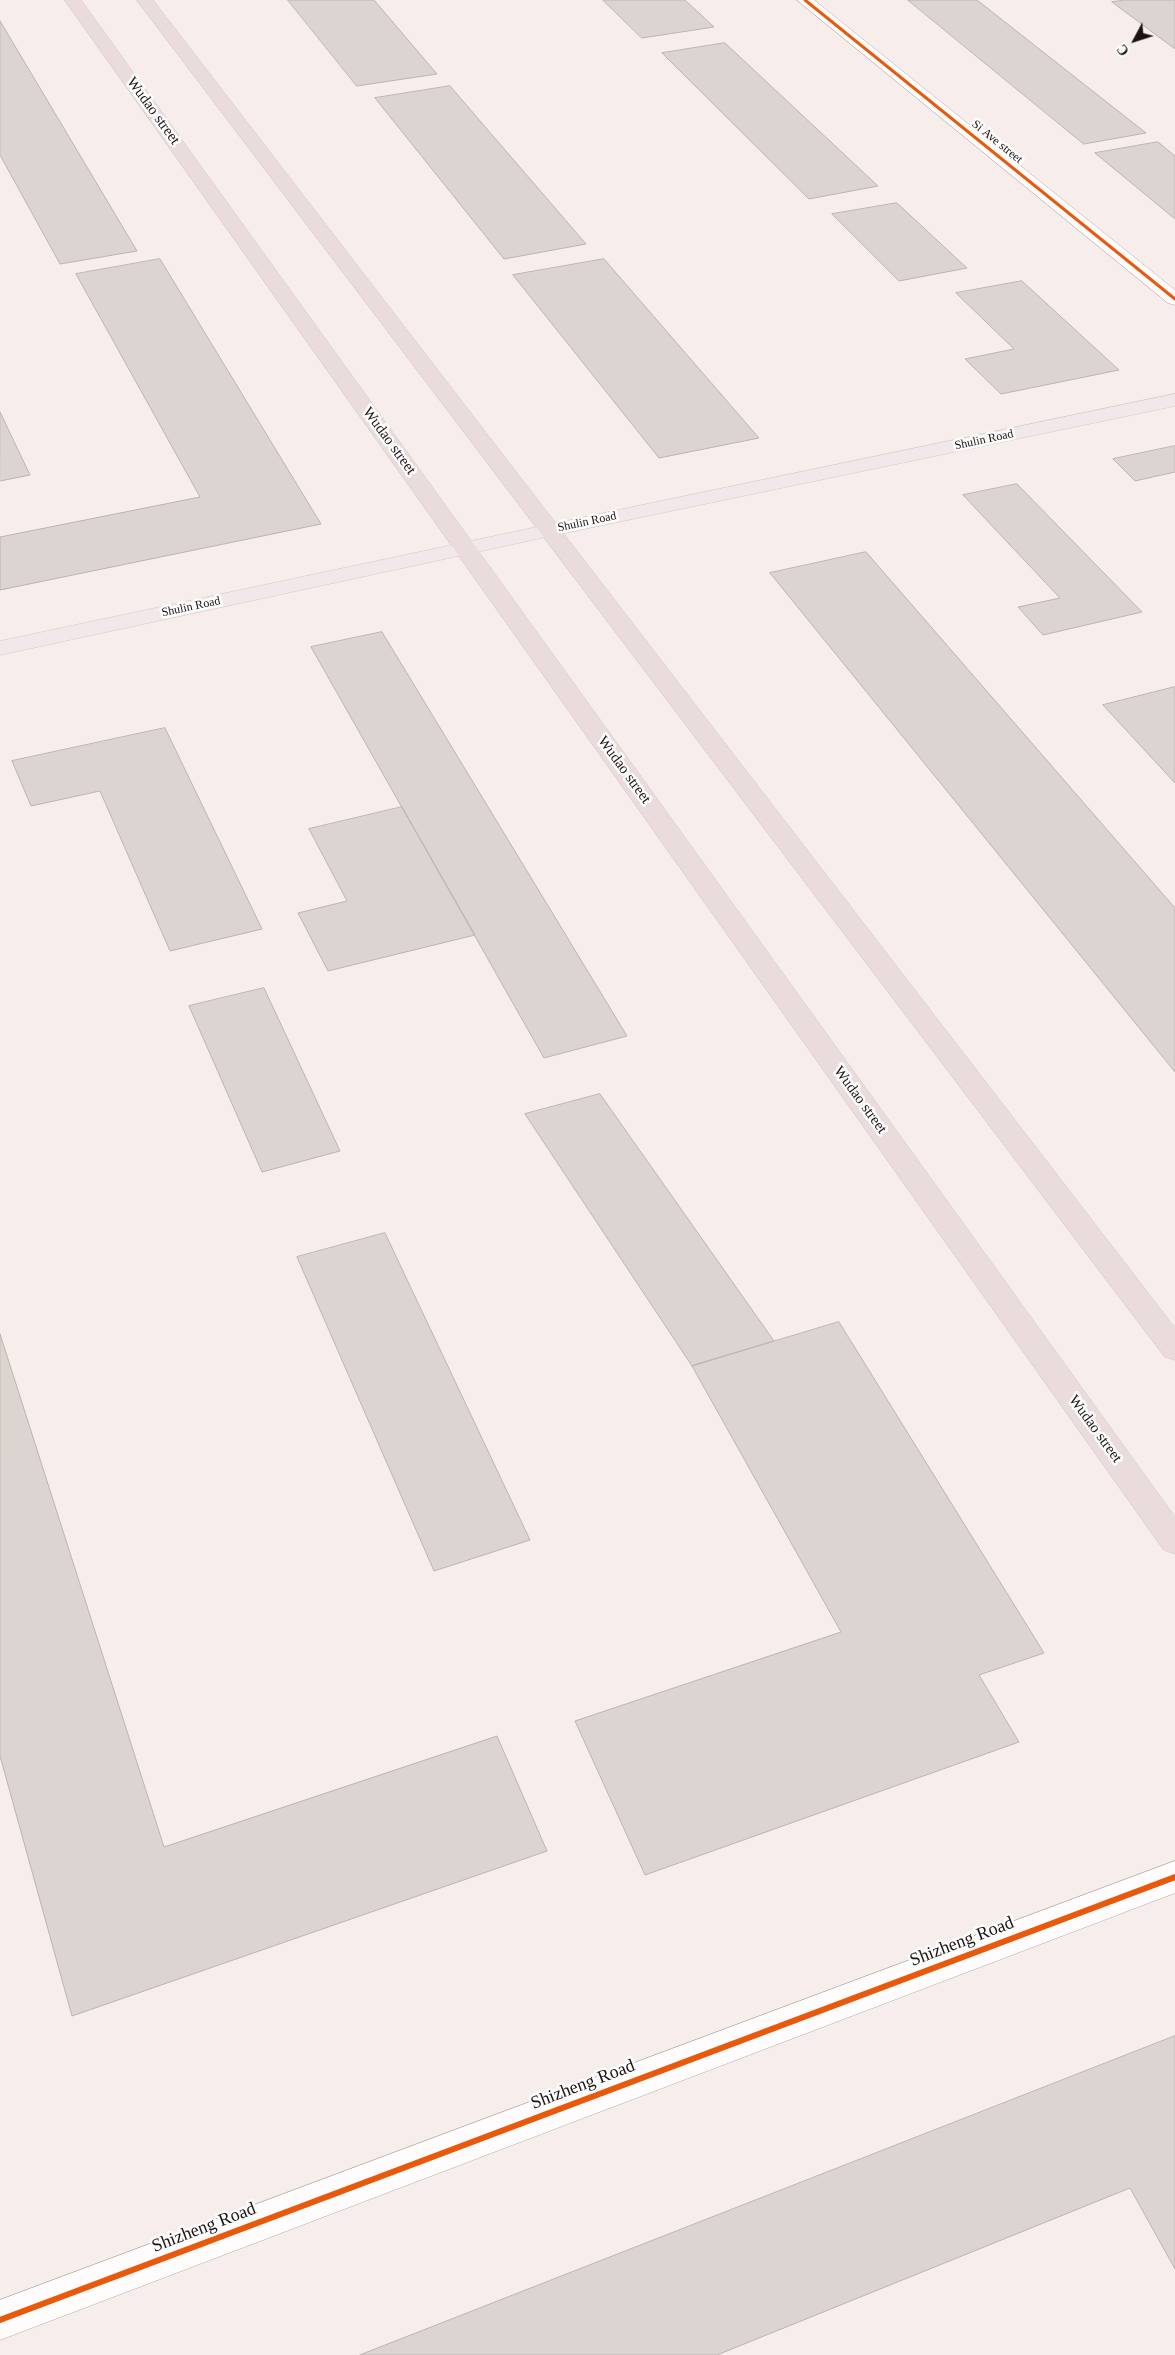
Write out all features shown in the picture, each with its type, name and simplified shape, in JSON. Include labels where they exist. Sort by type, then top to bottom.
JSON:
[{"type":"highway","name":"Wudao street","points":[[74,0],[1175,1541]]},
{"type":"highway","points":[[145,0],[552,530],[1175,1349]]},
{"type":"main road","name":"Shulin Road","points":[[0,648],[465,548],[1175,400]]},
{"type":"street","name":"Si Ave street","points":[[805,0],[1175,299]]},
{"type":"street","name":"Shizheng Road","points":[[0,2320],[1175,1876]]},
{"type":"building","points":[[288,0],[374,0],[437,74],[357,86]]},
{"type":"building","points":[[603,0],[685,0],[714,27],[642,38]]},
{"type":"building","points":[[908,0],[977,0],[1146,133],[1084,144]]},
{"type":"building","points":[[1125,0],[1175,0],[1175,49],[1112,2]]},
{"type":"building","points":[[0,21],[137,251],[60,264],[0,155]]},
{"type":"building","points":[[725,43],[878,186],[809,199],[662,53]]},
{"type":"building","points":[[450,86],[586,244],[504,259],[375,98]]},
{"type":"building","points":[[1158,142],[1175,156],[1175,219],[1095,153]]},
{"type":"building","points":[[897,203],[967,268],[899,281],[832,214]]},
{"type":"building","points":[[160,259],[321,524],[0,590],[0,537],[200,497],[76,274]]},
{"type":"building","points":[[604,259],[759,438],[659,458],[513,275]]},
{"type":"building","points":[[1022,281],[1119,370],[1001,394],[965,359],[1014,349],[956,293]]},
{"type":"building","points":[[0,412],[30,475],[0,481]]},
{"type":"building","points":[[1175,446],[1175,472],[1135,481],[1113,459]]},
{"type":"building","points":[[1017,484],[1142,612],[1043,635],[1018,607],[1060,598],[963,495]]},
{"type":"building","points":[[866,552],[1175,908],[1175,1072],[770,573]]},
{"type":"building","points":[[382,632],[627,1036],[544,1058],[311,647]]},
{"type":"building","points":[[1175,687],[1175,783],[1103,705]]},
{"type":"building","points":[[165,728],[262,929],[170,951],[100,791],[31,806],[12,761]]},
{"type":"building","points":[[402,807],[475,935],[328,971],[298,913],[347,901],[309,829]]},
{"type":"building","points":[[264,988],[340,1151],[262,1172],[189,1006]]},
{"type":"building","points":[[600,1094],[774,1341],[692,1366],[525,1114]]},
{"type":"building","points":[[385,1233],[530,1540],[434,1571],[297,1257]]},
{"type":"building","points":[[839,1322],[1044,1653],[979,1675],[1019,1742],[645,1875],[575,1721],[841,1632],[692,1366]]},
{"type":"building","points":[[0,1334],[164,1847],[497,1736],[547,1851],[72,2016],[0,1756]]},
{"type":"building","points":[[1175,2036],[1175,2269],[1130,2188],[717,2355],[360,2355]]},
{"type":"cycle path","points":[[805,0],[1175,299]]},
{"type":"cycle path","points":[[0,2320],[1175,1877]]}]
